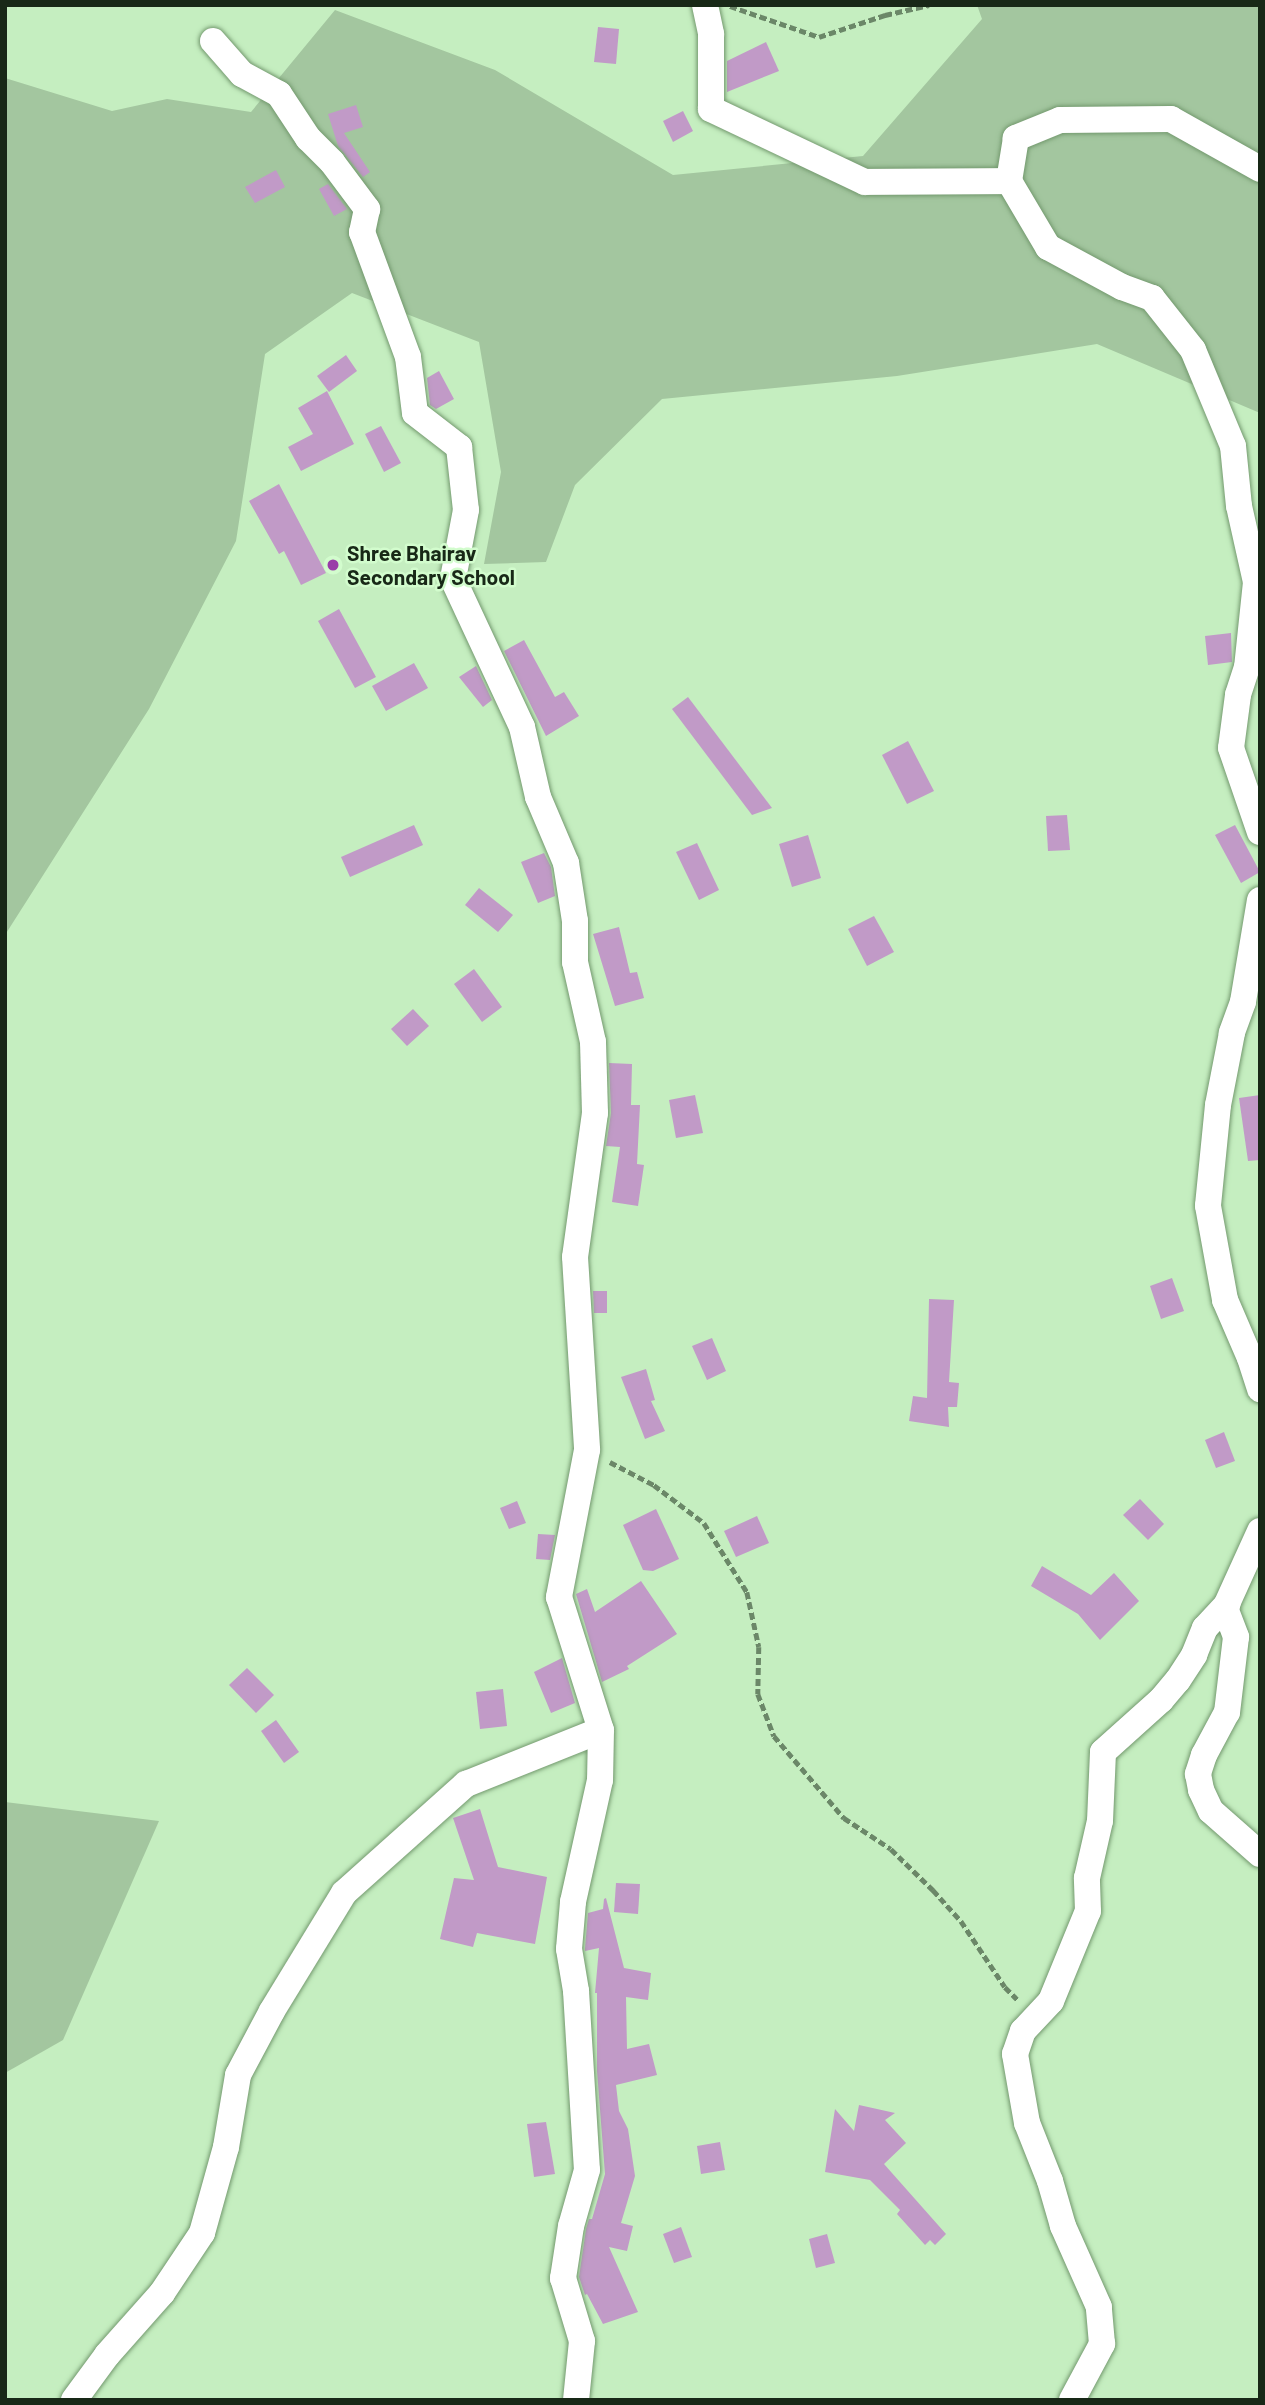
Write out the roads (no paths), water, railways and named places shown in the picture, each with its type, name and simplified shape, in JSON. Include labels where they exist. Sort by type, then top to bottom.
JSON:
[{"type":"street","points":[[705,5],[711,34],[710,109],[865,182],[1009,181]]},
{"type":"street","points":[[213,41],[242,74],[279,94],[308,138],[332,162],[368,209],[362,232],[408,357],[415,413],[460,447],[466,510],[453,579],[522,727],[538,797],[566,863],[575,921],[575,962],[593,1042],[595,1113],[575,1257],[587,1450],[559,1597],[601,1730],[600,1780],[573,1902],[569,1950],[576,1991],[587,2169],[572,2226],[563,2278],[582,2341],[576,2400]]},
{"type":"street","points":[[1260,169],[1171,119],[1060,120],[1016,138],[1009,181],[1048,247],[1122,287],[1152,298],[1193,350],[1233,446],[1239,506],[1256,582],[1247,667],[1238,695],[1231,748],[1260,832]]},
{"type":"street","points":[[1260,900],[1243,1002],[1233,1034],[1218,1105],[1208,1206],[1225,1300],[1260,1389]]},
{"type":"street","points":[[1260,1531],[1225,1608],[1236,1637],[1227,1712],[1201,1764],[1200,1790],[1211,1811],[1260,1854]]},
{"type":"street","points":[[1072,2400],[1102,2344],[1100,2307],[1063,2226],[1050,2181],[1027,2123],[1015,2054],[1023,2031],[1051,2001],[1088,1911],[1087,1878],[1100,1821],[1104,1752],[1161,1700],[1178,1680],[1194,1655],[1205,1628],[1227,1604]]},
{"type":"street","points":[[74,2400],[107,2355],[162,2293],[202,2233],[226,2147],[238,2075],[272,2011],[344,1893],[466,1784],[601,1730]]},
{"type":"place","name":"Shree Bhairav Secondary School","points":[[333,565]]}]
